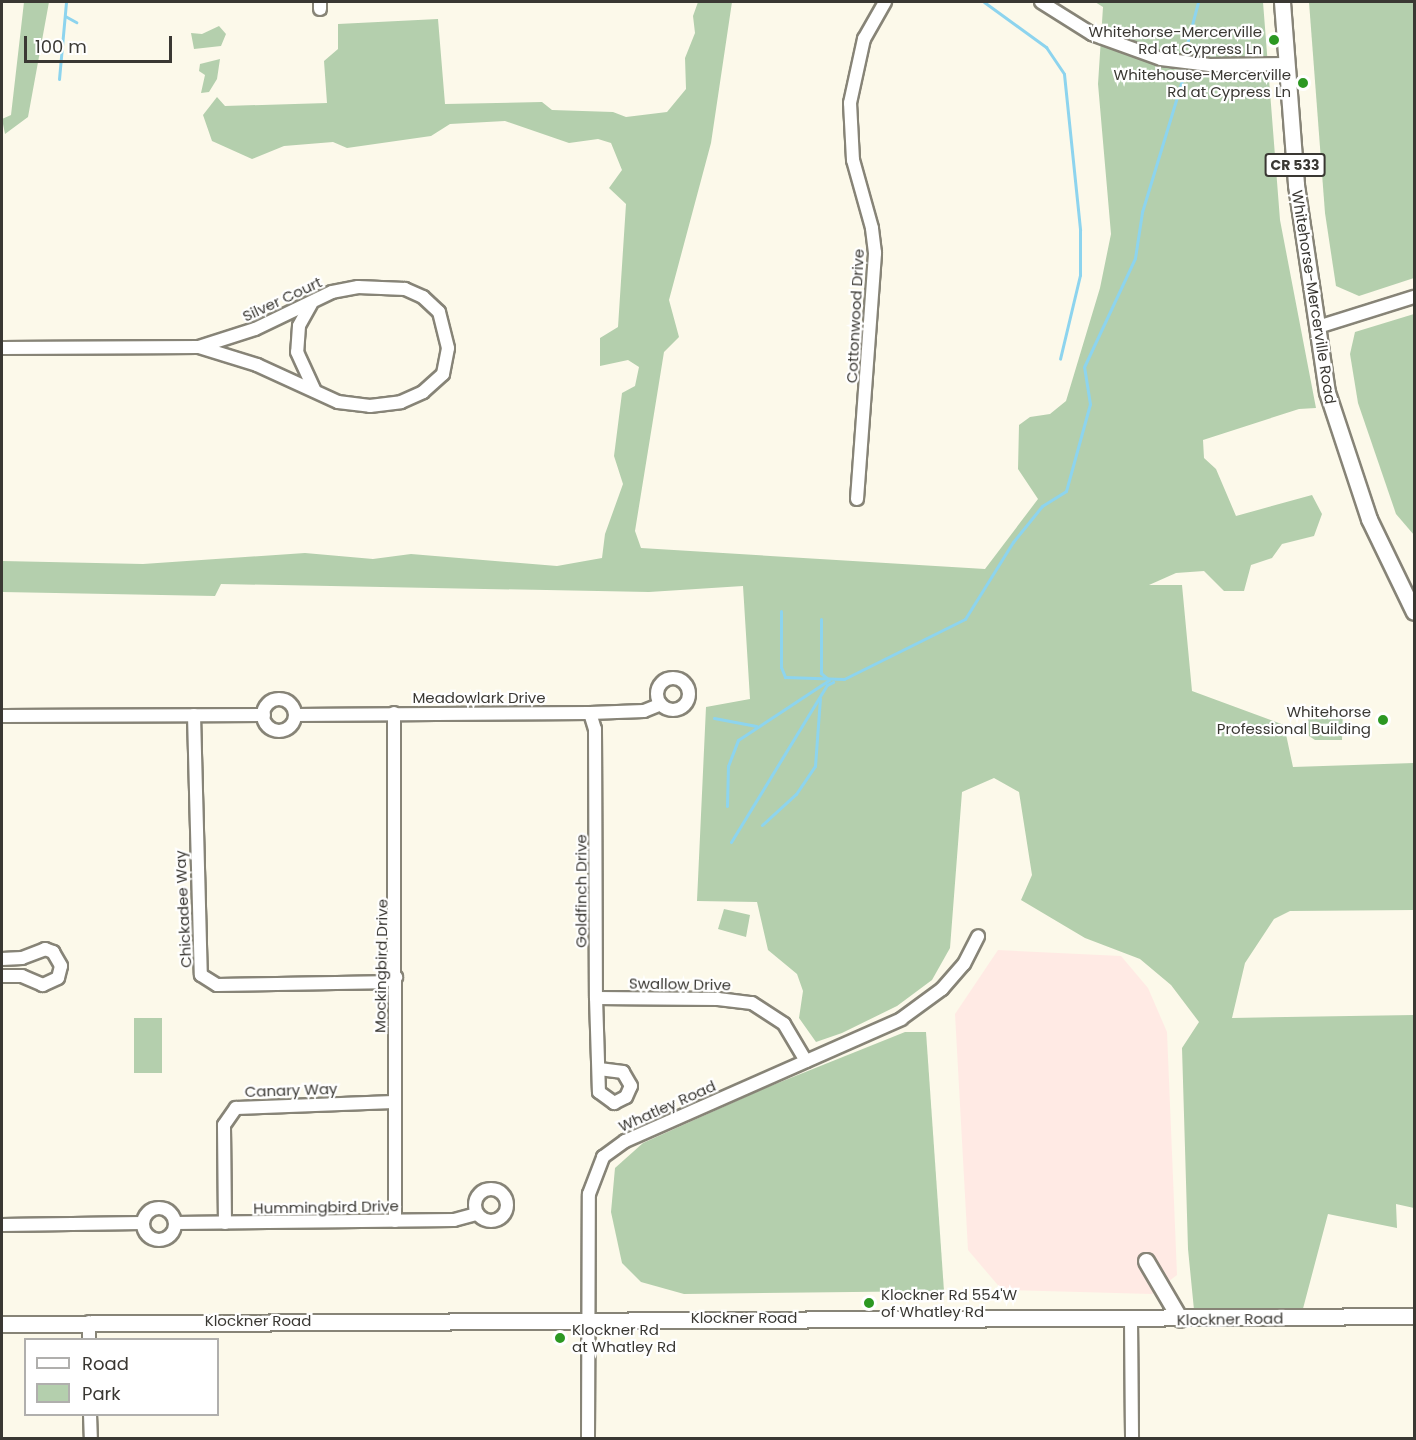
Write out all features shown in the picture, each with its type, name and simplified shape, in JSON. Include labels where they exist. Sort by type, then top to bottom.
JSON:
[{"type":"main road","name":"Whitehorse-Mercerville Road","points":[[1282,2],[1296,185],[1327,392],[1353,477],[1386,560],[1414,612]]},
{"type":"main road","points":[[1146,1261],[1180,1319]]},
{"type":"main road","name":"Klockner Road","points":[[2,1324],[591,1318],[1131,1320],[1414,1316]]},
{"type":"street","name":"Cottonwood Drive","points":[[857,499],[875,253],[872,228],[854,160],[849,103],[864,39],[885,2]]},
{"type":"street","points":[[1041,2],[1092,34],[1161,59],[1210,65],[1286,64]]},
{"type":"street","name":"Silver Court","points":[[2,348],[199,347],[255,329],[341,289],[405,289],[423,297],[439,312],[448,348],[443,374],[435,383],[401,402],[353,405],[328,399],[314,390],[257,365],[199,347]]},
{"type":"street","points":[[1318,327],[1414,297]]},
{"type":"street","points":[[311,304],[299,326],[297,352],[314,390]]},
{"type":"street","points":[[280,699],[289,702],[295,715],[289,728],[279,731],[270,728],[264,715],[267,705],[280,699]]},
{"type":"street","name":"Meadowlark Drive","points":[[295,715],[590,713],[644,711],[661,704]]},
{"type":"street","name":"Mockingbird Drive","points":[[394,713],[395,1221]]},
{"type":"street","name":"Goldfinch Drive","points":[[590,713],[595,729],[599,1069]]},
{"type":"street","points":[[2,716],[264,715]]},
{"type":"street","name":"Chickadee Way","points":[[194,716],[201,975],[217,985],[381,982],[396,977]]},
{"type":"street","name":"Whatley Road","points":[[588,1438],[591,1318],[589,1194],[603,1157],[625,1141],[920,1008],[964,964],[978,936]]},
{"type":"street","points":[[2,959],[22,958],[45,949],[53,952],[61,966],[58,978],[43,986],[22,976],[2,976]]},
{"type":"street","name":"Swallow Drive","points":[[597,998],[718,999],[752,1003],[784,1024],[806,1061]]},
{"type":"street","name":"Canary Way","points":[[225,1223],[224,1125],[230,1112],[242,1106],[394,1102]]},
{"type":"street","points":[[156,1208],[166,1210],[175,1223],[172,1233],[159,1241],[145,1234],[142,1223],[146,1213],[156,1208]]},
{"type":"street","name":"Hummingbird Drive","points":[[175,1223],[454,1220],[477,1214]]},
{"type":"street","points":[[2,1225],[142,1223]]},
{"type":"street","points":[[1131,1320],[1132,1438]]},
{"type":"street","points":[[88,1322],[89,1338]]},
{"type":"street","points":[[90,1416],[91,1438]]},
{"type":"shaded area","points":[[998,950],[1121,956],[1148,988],[1167,1032],[1177,1275],[1152,1294],[1002,1290],[968,1250],[955,1014]]},
{"type":"green space","points":[[24,2],[49,2],[28,117],[5,134],[2,119],[11,115]]},
{"type":"green space","points":[[698,2],[732,2],[711,143],[669,300],[679,337],[664,352],[635,531],[641,548],[985,569],[1038,499],[1018,469],[1019,425],[1030,417],[1050,414],[1066,401],[1100,288],[1111,234],[1098,84],[1103,7],[1095,2],[1263,2],[1280,220],[1316,408],[1299,409],[1203,440],[1204,458],[1216,469],[1236,516],[1312,495],[1322,514],[1314,536],[1282,544],[1272,558],[1251,565],[1244,591],[1224,591],[1204,571],[1176,573],[1149,585],[1182,585],[1192,691],[1284,725],[1293,767],[1414,763],[1414,910],[1290,911],[1274,919],[1245,963],[1232,1018],[1414,1015],[1414,1208],[1396,1204],[1397,1228],[1328,1214],[1300,1320],[1195,1320],[1188,1249],[1182,1048],[1199,1022],[1171,985],[1140,959],[1085,938],[1021,900],[1032,875],[1019,792],[994,778],[962,792],[950,948],[932,980],[897,1006],[842,1033],[816,1042],[799,1018],[803,991],[797,974],[768,950],[757,902],[697,901],[706,707],[750,699],[743,586],[649,592],[221,584],[215,596],[2,592],[2,561],[143,564],[305,553],[373,559],[411,554],[557,566],[602,558],[605,534],[623,484],[614,456],[622,393],[635,386],[639,367],[628,360],[600,366],[600,338],[618,327],[626,204],[609,188],[622,170],[611,143],[598,139],[569,143],[505,121],[450,124],[431,136],[347,148],[333,142],[284,146],[252,159],[212,141],[203,115],[217,97],[225,106],[327,103],[324,61],[338,49],[338,24],[438,19],[445,104],[542,102],[552,110],[613,112],[626,117],[667,112],[686,89],[685,58],[695,33],[693,16]]},
{"type":"green space","points":[[1309,2],[1414,2],[1414,278],[1359,296],[1336,286],[1325,213]]},
{"type":"green space","points":[[219,26],[226,34],[221,46],[194,49],[191,33],[202,34]]},
{"type":"green space","points":[[220,59],[217,79],[209,92],[201,93],[205,75],[199,71],[200,64]]},
{"type":"green space","points":[[1414,314],[1414,535],[1396,514],[1358,403],[1350,354],[1355,332]]},
{"type":"green space","points":[[1314,709],[1343,710],[1342,740],[1315,740],[1309,736],[1308,716]]},
{"type":"green space","points":[[724,909],[750,915],[746,937],[718,929]]},
{"type":"green space","points":[[134,1018],[162,1018],[162,1073],[134,1073]]},
{"type":"green space","points":[[905,1032],[926,1032],[944,1291],[684,1294],[641,1282],[622,1263],[611,1212],[615,1168],[643,1143],[763,1089]]},
{"type":"waterway","points":[[59,79],[66,2]]},
{"type":"waterway","points":[[984,2],[1046,47],[1064,74],[1080,230],[1080,275],[1060,359]]},
{"type":"waterway","points":[[1187,44],[1198,2]]},
{"type":"waterway","points":[[65,16],[76,22]]},
{"type":"waterway","points":[[781,611],[781,667],[785,677],[844,679],[965,619],[1013,542],[1042,506],[1066,491],[1090,404],[1084,367],[1135,258],[1142,212],[1182,80]]},
{"type":"waterway","points":[[727,806],[728,766],[738,740],[829,680],[821,673],[821,619]]},
{"type":"waterway","points":[[731,842],[827,685],[833,682]]},
{"type":"waterway","points":[[762,825],[796,794],[815,766],[820,698]]},
{"type":"waterway","points":[[714,718],[756,726]]},
{"type":"place","name":"Whitehorse-Mercerville Rd at Cypress Ln","points":[[1274,40]]},
{"type":"place","name":"Whitehouse-Mercerville Rd at Cypress Ln","points":[[1303,83]]},
{"type":"place","name":"Whitehorse Professional Building","points":[[1383,720]]},
{"type":"place","name":"Klockner Rd 554'W of Whatley Rd","points":[[869,1303]]},
{"type":"place","name":"Klockner Rd at Whatley Rd","points":[[560,1338]]}]
